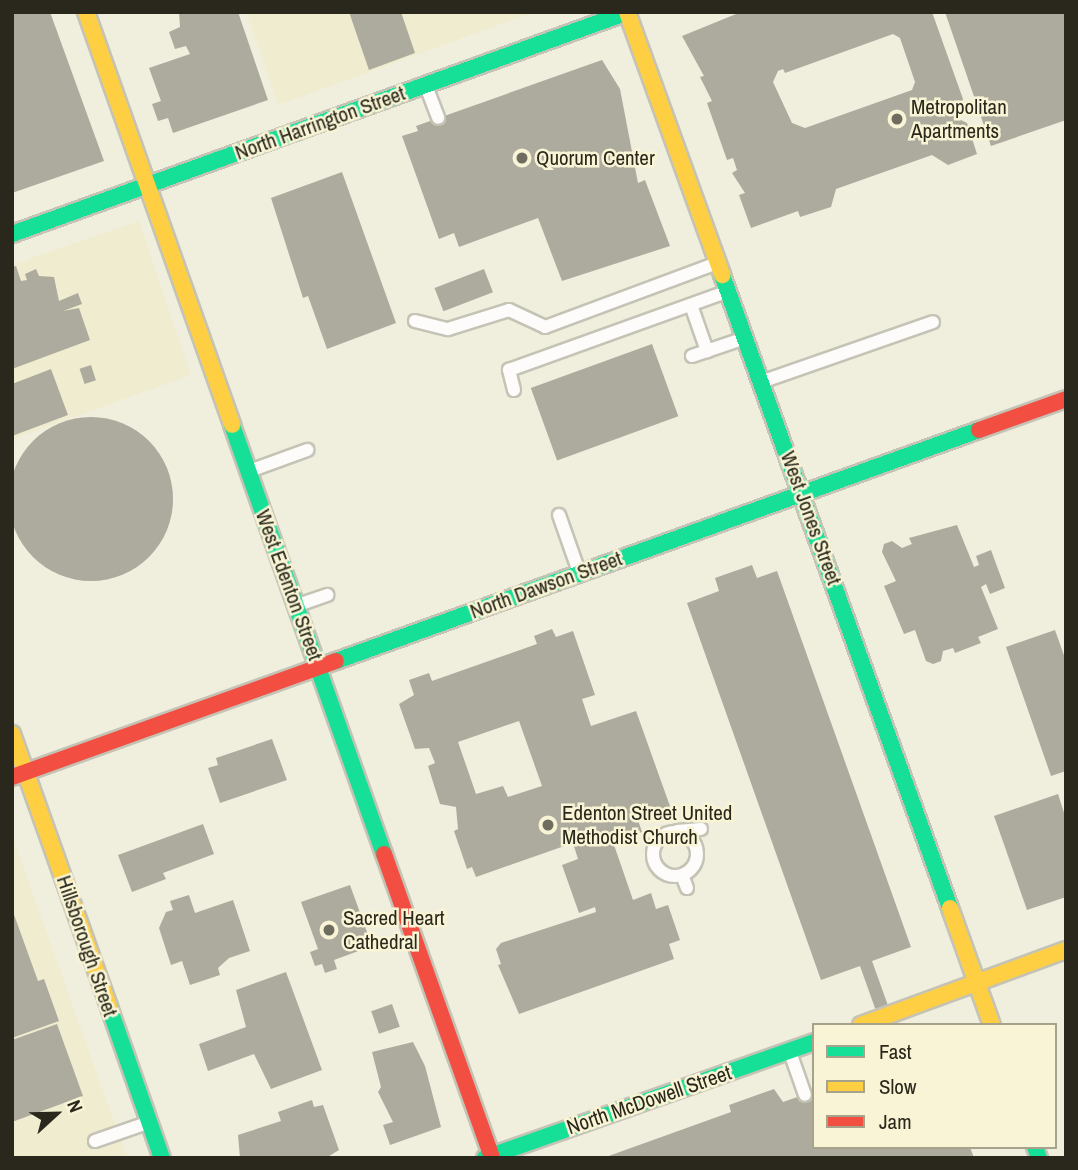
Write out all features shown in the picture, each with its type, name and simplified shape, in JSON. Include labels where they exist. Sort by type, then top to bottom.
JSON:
[{"type":"main road","name":"West Edenton Street","points":[[86,12],[490,1157]]},
{"type":"main road","name":"North Harrington Street","points":[[12,234],[628,12]]},
{"type":"main road","name":"West Jones Street","points":[[628,12],[991,1023]]},
{"type":"main road","name":"North Dawson Street","points":[[19,774],[1066,400]]},
{"type":"main road","name":"Hillsborough Street","points":[[12,734],[19,774],[162,1158]]},
{"type":"main road","points":[[867,1023],[1066,950]]},
{"type":"main road","name":"North McDowell Street","points":[[490,1157],[812,1043]]},
{"type":"lane","points":[[426,85],[438,118]]},
{"type":"lane","points":[[415,321],[449,329],[509,310],[545,327],[718,262]]},
{"type":"lane","points":[[514,390],[509,370],[729,291]]},
{"type":"lane","points":[[691,305],[707,351]]},
{"type":"lane","points":[[761,382],[933,322]]},
{"type":"lane","points":[[692,356],[745,338]]},
{"type":"lane","points":[[248,472],[307,450]]},
{"type":"lane","points":[[559,515],[579,573]]},
{"type":"lane","points":[[296,606],[327,595]]},
{"type":"lane","points":[[676,831],[693,841],[697,852],[694,864],[682,875],[666,874],[653,858],[660,837],[676,831],[701,829]]},
{"type":"lane","points":[[682,875],[687,888]]},
{"type":"lane","points":[[789,1050],[805,1095]]},
{"type":"lane","points":[[94,1140],[150,1122]]},
{"type":"shaded area","points":[[246,12],[534,12],[278,105]]},
{"type":"shaded area","points":[[139,221],[191,375],[12,439],[12,265]]},
{"type":"shaded area","points":[[12,835],[103,1091],[128,1158],[12,1158]]},
{"type":"building","points":[[12,12],[50,12],[104,161],[12,193]]},
{"type":"building","points":[[179,12],[238,12],[268,100],[173,133],[168,118],[158,121],[152,104],[161,101],[149,68],[190,54],[186,46],[175,49],[169,32],[180,27]]},
{"type":"building","points":[[349,12],[401,12],[415,53],[369,70]]},
{"type":"building","name":"Metropolitan Apartments","points":[[741,12],[932,12],[963,99],[955,117],[967,123],[977,154],[948,165],[932,155],[836,189],[831,207],[800,217],[798,211],[751,228],[739,195],[745,193],[732,173],[737,170],[733,158],[727,160],[707,103],[712,101],[700,77],[704,76],[682,36]],"holes":[[[893,34],[900,38],[915,82],[912,90],[805,128],[792,123],[773,82],[778,71],[783,69],[785,73]]]},
{"type":"building","points":[[945,12],[1066,12],[1066,120],[991,146]]},
{"type":"building","name":"Quorum Center","points":[[602,60],[620,89],[638,183],[645,180],[670,246],[562,281],[538,218],[459,247],[454,233],[439,239],[402,136],[418,131],[416,126]]},
{"type":"building","points":[[342,172],[396,323],[327,349],[308,296],[303,298],[271,198]]},
{"type":"building","points":[[16,266],[21,281],[27,280],[25,274],[36,269],[39,276],[54,277],[59,301],[78,293],[82,304],[63,311],[79,308],[90,340],[12,369],[12,267]]},
{"type":"building","points":[[484,269],[493,292],[443,311],[435,288]]},
{"type":"building","points":[[652,344],[678,416],[557,460],[531,388]]},
{"type":"building","points":[[91,365],[96,380],[85,384],[80,369]]},
{"type":"building","points":[[51,369],[68,415],[12,436],[12,384]]},
{"type":"building","points":[[91,417],[123,423],[137,430],[149,441],[160,453],[167,467],[173,499],[167,531],[160,545],[149,557],[137,568],[123,575],[91,581],[59,575],[45,568],[33,557],[22,545],[15,531],[9,499],[15,467],[22,453],[33,441],[45,430],[59,423]]},
{"type":"building","points":[[957,525],[974,567],[979,565],[976,556],[991,550],[1005,588],[990,594],[986,584],[981,587],[998,629],[978,637],[981,643],[955,653],[953,648],[943,651],[941,661],[933,664],[926,661],[915,630],[904,634],[884,586],[896,581],[882,552],[884,544],[892,541],[902,548],[912,544],[909,538]]},
{"type":"building","points":[[752,565],[757,578],[777,571],[911,947],[872,961],[894,1023],[880,1023],[860,966],[821,980],[687,603],[719,591],[715,578]]},
{"type":"building","name":"Edenton Street United Methodist Church","points":[[552,629],[556,637],[573,631],[595,695],[582,699],[591,726],[636,711],[671,809],[638,820],[642,832],[613,842],[633,900],[651,893],[656,909],[668,905],[680,940],[669,944],[674,959],[519,1014],[498,965],[501,964],[496,949],[501,943],[596,912],[595,907],[579,913],[562,865],[578,859],[573,843],[476,877],[472,867],[467,869],[454,831],[458,829],[456,807],[440,804],[428,766],[435,763],[429,748],[415,749],[399,704],[414,695],[409,680],[429,673],[432,681],[537,644],[534,636]],"holes":[[[519,721],[542,786],[508,797],[503,786],[476,794],[458,742]]]},
{"type":"building","points":[[1055,630],[1066,661],[1066,771],[1051,776],[1006,647]]},
{"type":"building","points":[[272,739],[287,780],[220,803],[208,768],[218,765],[216,758]]},
{"type":"building","points":[[1058,794],[1066,819],[1066,897],[1027,910],[994,816]]},
{"type":"building","points":[[203,824],[214,854],[163,873],[166,879],[132,892],[118,855]]},
{"type":"building","points":[[350,885],[372,946],[334,960],[337,969],[325,973],[322,964],[315,966],[310,952],[318,949],[301,902]]},
{"type":"building","points":[[189,895],[195,913],[233,900],[250,951],[229,958],[218,968],[220,975],[190,985],[182,961],[171,965],[159,928],[166,912],[173,910],[170,901]]},
{"type":"building","points":[[12,909],[38,981],[44,979],[59,1021],[12,1038]]},
{"type":"building","points":[[286,972],[322,1070],[271,1089],[254,1054],[208,1071],[199,1044],[246,1027],[236,990]]},
{"type":"building","points":[[392,1004],[400,1027],[379,1034],[371,1011]]},
{"type":"building","points":[[57,1024],[83,1096],[12,1122],[12,1040]]},
{"type":"building","points":[[413,1042],[425,1066],[441,1127],[390,1145],[383,1125],[393,1122],[378,1092],[381,1087],[372,1052]]},
{"type":"building","points":[[774,1089],[783,1102],[812,1092],[812,1149],[971,1149],[974,1158],[603,1158],[731,1112],[729,1105]]},
{"type":"building","points":[[312,1100],[314,1107],[323,1105],[339,1150],[326,1158],[240,1158],[238,1135],[281,1121],[278,1112]]},
{"type":"traffic: fast","points":[[12,234],[628,12]]},
{"type":"traffic: fast","points":[[722,275],[950,908]]},
{"type":"traffic: fast","points":[[232,425],[384,854]]},
{"type":"traffic: fast","points":[[336,661],[979,430]]},
{"type":"traffic: fast","points":[[109,1007],[162,1158]]},
{"type":"traffic: fast","points":[[485,1158],[812,1043]]},
{"type":"traffic: fast","points":[[1036,1149],[1039,1158]]},
{"type":"traffic: slow","points":[[86,12],[232,425]]},
{"type":"traffic: slow","points":[[627,12],[722,275]]},
{"type":"traffic: slow","points":[[12,734],[109,1007]]},
{"type":"traffic: slow","points":[[950,908],[991,1023]]},
{"type":"traffic: slow","points":[[866,1023],[1066,950]]},
{"type":"traffic: jam","points":[[979,430],[1066,399]]},
{"type":"traffic: jam","points":[[12,777],[336,661]]},
{"type":"traffic: jam","points":[[384,854],[492,1158]]},
{"type":"place","name":"Metropolitan Apartments","points":[[897,119]]},
{"type":"place","name":"Quorum Center","points":[[522,158]]},
{"type":"place","name":"Edenton Street United Methodist Church","points":[[548,825]]},
{"type":"place","name":"Sacred Heart Cathedral","points":[[329,930]]}]
